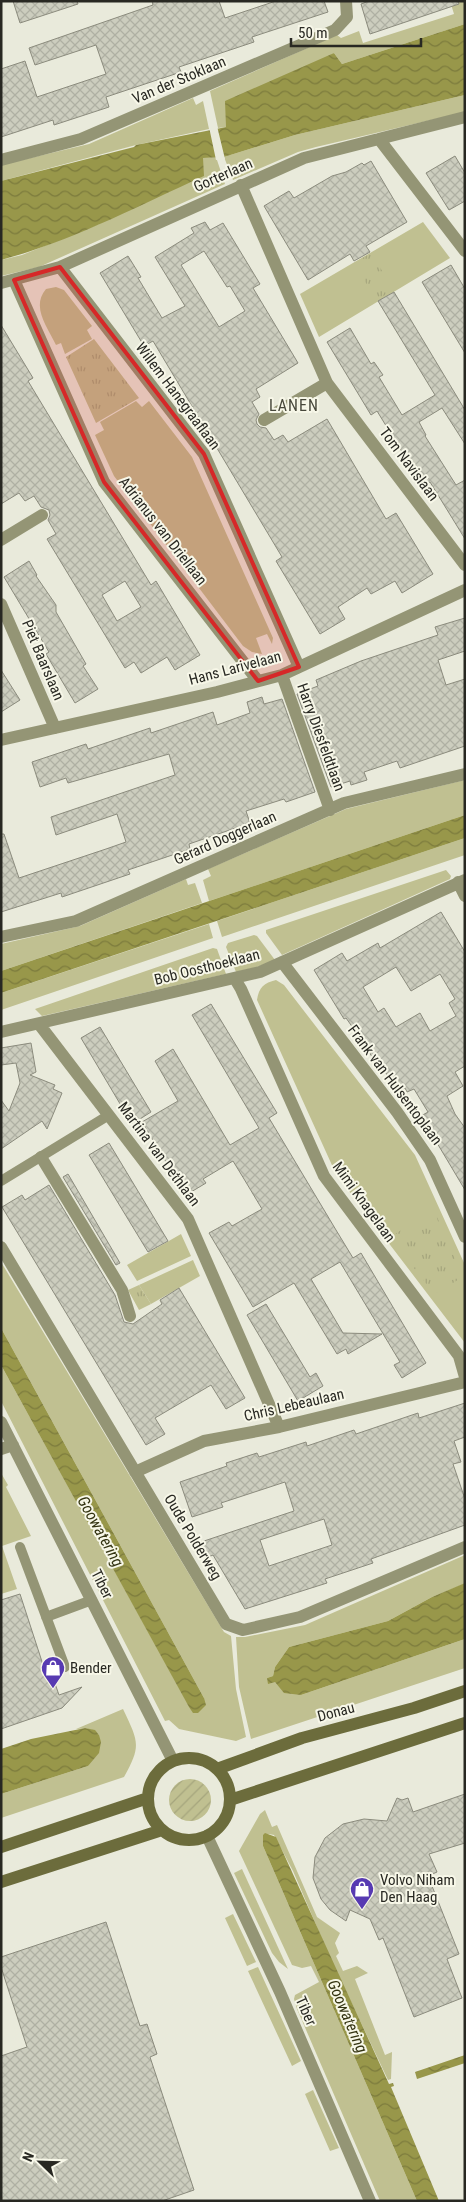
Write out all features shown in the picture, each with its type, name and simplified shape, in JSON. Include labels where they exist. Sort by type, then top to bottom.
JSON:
[{"type":"main road","name":"Donau","points":[[217,1769],[302,1738],[414,1708],[465,1691]]},
{"type":"main road","points":[[230,1800],[465,1723]]},
{"type":"main road","points":[[195,1759],[207,1762],[217,1769],[227,1783],[230,1800],[224,1821],[207,1836],[196,1840],[184,1840],[162,1830],[150,1810],[148,1798],[155,1777],[162,1768],[173,1762],[195,1759]]},
{"type":"main road","points":[[1,1847],[148,1798]]},
{"type":"main road","points":[[1,1882],[162,1830]]},
{"type":"street","name":"Van der Stoklaan","points":[[1,160],[81,139],[334,30],[348,17],[346,1]]},
{"type":"street","name":"Gorterlaan","points":[[8,282],[60,267],[304,158],[465,117]]},
{"type":"street","points":[[379,139],[465,251]]},
{"type":"street","name":"Tom Navislaan","points":[[241,185],[327,383],[465,565]]},
{"type":"street","name":"Willem Hanegraaflaan","points":[[60,267],[204,454],[299,667]]},
{"type":"street","name":"Adrianus van Driellaan","points":[[8,282],[104,482],[258,681]]},
{"type":"street","points":[[264,420],[327,383]]},
{"type":"street","points":[[1,540],[42,515]]},
{"type":"street","name":"Hans Larivelaan","points":[[1,740],[282,674],[465,590]]},
{"type":"street","name":"Piet Baarslaan","points":[[1,604],[55,728]]},
{"type":"street","name":"Harry Diesfeldtlaan","points":[[282,674],[330,810]]},
{"type":"street","name":"Gerard Doggerlaan","points":[[1,937],[76,921],[344,803],[465,774]]},
{"type":"street","points":[[461,881],[465,896]]},
{"type":"street","name":"Bob Oosthoeklaan","points":[[1,1032],[260,972],[461,881]]},
{"type":"street","name":"Frank van Hulsentoplaan","points":[[282,962],[397,1112],[430,1160],[465,1236]]},
{"type":"street","name":"Mimi Knagelaan","points":[[235,979],[324,1176],[459,1356],[465,1377]]},
{"type":"street","name":"Martina van Dethlaan","points":[[39,1024],[188,1219],[279,1427]]},
{"type":"street","points":[[41,1157],[122,1290],[130,1316]]},
{"type":"street","name":"Oude Polderweg","points":[[1,1247],[226,1624],[243,1630],[300,1617],[465,1547]]},
{"type":"street","name":"Chris Lebeaulaan","points":[[135,1472],[204,1441],[279,1427],[465,1382]]},
{"type":"street","name":"Tiber","points":[[1,1422],[7,1447],[92,1600],[173,1762]]},
{"type":"street","name":"Tiber","points":[[207,1836],[280,1992],[370,2201]]},
{"type":"lane","points":[[1,1181],[109,1115]]},
{"type":"lane","points":[[20,1547],[65,1667]]},
{"type":"lane","points":[[46,1617],[92,1600]]},
{"type":"highlighted area","points":[[60,267],[204,454],[299,667],[258,681],[104,482],[14,280]]},
{"type":"green space","points":[[450,1],[465,1],[465,24],[342,64],[334,53],[226,127],[218,128],[210,91],[337,35],[341,38],[359,31],[363,43],[454,14]]},
{"type":"green space","points":[[465,95],[465,112],[298,152],[233,180],[224,157],[295,135]]},
{"type":"green space","points":[[193,98],[196,105],[203,101],[209,129],[136,145],[1,181],[1,165],[89,144]]},
{"type":"green space","points":[[216,157],[225,184],[39,267],[1,276],[1,260],[22,255],[99,224],[203,158]]},
{"type":"green space","points":[[423,222],[450,258],[319,337],[300,294]]},
{"type":"green space","points":[[371,253],[394,290],[376,300],[354,263]]},
{"type":"green space","points":[[56,287],[64,290],[92,326],[87,330],[92,339],[65,354],[61,343],[56,345],[40,310],[42,296],[46,289]]},
{"type":"green space","points":[[94,339],[139,398],[96,423],[66,357]]},
{"type":"green space","points":[[136,401],[142,407],[149,401],[192,457],[273,638],[272,644],[267,634],[256,638],[262,654],[252,652],[243,646],[114,476],[95,435],[104,430],[100,422]]},
{"type":"green space","points":[[465,780],[465,815],[209,901],[203,880],[211,876],[208,869],[346,809]]},
{"type":"green space","points":[[465,838],[465,855],[222,937],[217,921]]},
{"type":"green space","points":[[446,870],[451,876],[450,879],[282,955],[266,933],[266,930]]},
{"type":"green space","points":[[186,879],[188,885],[195,883],[202,903],[1,971],[1,944],[80,926]]},
{"type":"green space","points":[[209,924],[213,938],[1,1010],[1,993]]},
{"type":"green space","points":[[254,935],[257,936],[275,960],[236,972],[226,947],[228,943]]},
{"type":"green space","points":[[213,948],[217,949],[226,974],[42,1016],[35,1009]]},
{"type":"green space","points":[[276,980],[284,985],[415,1155],[465,1265],[465,1343],[336,1174],[257,1000],[263,986]]},
{"type":"green space","points":[[434,1210],[463,1277],[434,1294],[390,1237]]},
{"type":"green space","points":[[181,1234],[191,1256],[137,1281],[127,1265]]},
{"type":"green space","points":[[193,1260],[200,1276],[151,1304],[139,1285]]},
{"type":"green space","points":[[1,1262],[224,1632],[231,1636],[236,1689],[246,1737],[236,1741],[179,1729],[169,1720],[165,1721],[1,1401],[1,1365],[189,1706],[204,1698],[1,1328]]},
{"type":"green space","points":[[139,1285],[151,1304],[139,1310],[128,1290]]},
{"type":"green space","points":[[1,1473],[8,1485],[6,1487],[31,1536],[2,1546],[17,1589],[1,1594]]},
{"type":"green space","points":[[465,1555],[464,1584],[432,1597],[388,1621],[289,1647],[275,1667],[273,1676],[267,1678],[301,1695],[465,1639],[465,1668],[251,1739],[239,1687],[236,1637],[245,1637],[305,1625]]},
{"type":"green space","points":[[123,1709],[135,1736],[136,1743],[134,1757],[124,1777],[1,1818],[1,1794],[88,1766],[99,1735],[89,1729],[76,1729]]},
{"type":"green space","points":[[190,1779],[205,1785],[211,1800],[205,1815],[190,1821],[175,1815],[169,1800],[175,1785]]},
{"type":"green space","points":[[265,1810],[272,1827],[277,1825],[317,1917],[340,1933],[335,1943],[339,1953],[336,1956],[343,1971],[357,1966],[368,1973],[355,1979],[385,2055],[392,2052],[391,2079],[388,2080],[329,1955],[293,1871],[274,1835],[263,1835],[263,1846],[417,2201],[380,2201],[297,2009],[294,1999],[295,1995],[319,1982],[311,1966],[302,1968],[292,1965],[239,1851],[260,1814]]},
{"type":"green space","points":[[242,1869],[288,1969],[272,1953],[234,1873]]},
{"type":"green space","points":[[233,1914],[256,1962],[247,1966],[225,1918]]},
{"type":"green space","points":[[258,1967],[301,2061],[292,2066],[248,1971]]},
{"type":"green space","points":[[313,2090],[339,2148],[330,2151],[305,2094]]},
{"type":"water","points":[[465,24],[465,95],[295,135],[224,157],[203,158],[204,176],[79,233],[1,260],[1,181],[136,145],[226,127],[225,101],[334,53],[342,64]]},
{"type":"water","points":[[465,815],[465,838],[1,993],[1,971]]},
{"type":"water","name":"Goowatering","points":[[1,1328],[204,1698],[206,1705],[198,1713],[193,1713],[189,1707],[1,1365]]},
{"type":"water","points":[[465,1583],[465,1639],[301,1695],[284,1693],[275,1682],[268,1684],[267,1678],[273,1676],[275,1667],[289,1647],[388,1621],[432,1597]]},
{"type":"water","points":[[85,1728],[95,1730],[101,1742],[99,1753],[88,1766],[1,1794],[1,1749],[31,1739]]},
{"type":"water","name":"Goowatering","points":[[265,1833],[276,1837],[389,2084],[393,2083],[394,2086],[391,2087],[439,2201],[417,2201],[263,1846],[263,1835]]},
{"type":"water","points":[[465,2055],[465,2063],[417,2079],[415,2072]]},
{"type":"pier","points":[[217,126],[225,159],[216,160],[209,127]]},
{"type":"building","points":[[13,1],[77,1],[78,4],[20,23]]},
{"type":"building","points":[[152,1],[219,1],[225,18],[276,1],[324,1],[328,12],[252,37],[254,42],[179,67],[181,72],[106,97],[109,107],[54,125],[53,120],[1,137],[1,69],[25,61],[37,97],[106,74],[96,45],[35,65],[29,48],[153,5]]},
{"type":"building","points":[[369,1],[458,1],[459,4],[370,34],[361,4]]},
{"type":"building","points":[[455,156],[465,173],[465,201],[449,210],[426,173]]},
{"type":"building","points":[[371,161],[407,222],[366,246],[370,252],[354,261],[350,254],[308,280],[264,206],[289,191],[294,198],[332,176]]},
{"type":"building","points":[[205,222],[210,230],[223,223],[260,284],[253,288],[298,363],[256,389],[260,397],[252,402],[259,414],[256,420],[257,424],[260,427],[266,428],[274,440],[283,435],[288,442],[327,419],[386,519],[396,513],[433,574],[402,593],[395,581],[371,594],[367,588],[338,607],[345,619],[320,634],[276,561],[282,557],[153,341],[144,346],[100,273],[128,256],[141,277],[138,278],[162,318],[185,306],[155,257],[194,233],[191,228]],"holes":[[[204,251],[227,287],[230,286],[245,311],[219,327],[181,265]]]},
{"type":"building","points":[[451,265],[465,289],[465,353],[422,282]]},
{"type":"building","points":[[394,292],[465,410],[465,444],[442,408],[419,422],[425,436],[456,485],[465,480],[465,539],[430,482],[423,486],[377,411],[371,415],[327,342],[350,328],[371,364],[374,362],[383,375],[379,377],[402,415],[435,395],[378,301]]},
{"type":"building","points":[[1,325],[33,378],[28,381],[151,585],[156,581],[200,655],[175,670],[167,657],[141,673],[134,662],[125,668],[47,539],[56,534],[48,520],[49,510],[41,507],[34,496],[25,501],[19,493],[1,504]],"holes":[[[125,581],[141,607],[117,621],[102,595]]]},
{"type":"building","points":[[29,561],[36,576],[56,605],[56,612],[86,664],[83,666],[98,689],[75,703],[46,654],[49,652],[4,577]]},
{"type":"building","points":[[465,618],[465,651],[438,660],[446,685],[465,679],[465,746],[400,768],[397,761],[364,772],[367,780],[351,785],[350,781],[331,787],[297,694],[318,686],[316,680],[361,661],[438,635],[435,627]]},
{"type":"building","points":[[1,670],[20,700],[1,712]]},
{"type":"building","points":[[262,697],[264,704],[282,699],[315,792],[286,802],[284,799],[246,811],[250,823],[189,844],[190,849],[128,870],[130,874],[62,897],[61,893],[1,912],[1,834],[4,834],[19,878],[106,849],[126,842],[117,814],[56,835],[51,817],[175,775],[169,754],[68,783],[66,778],[40,787],[32,762],[86,744],[88,749],[150,728],[151,733],[213,712],[217,725],[250,713],[247,702]]},
{"type":"building","points":[[441,912],[465,952],[465,1066],[455,1072],[463,1086],[447,1096],[455,1114],[465,1128],[465,1190],[421,1116],[428,1112],[414,1089],[407,1092],[405,1088],[397,1092],[383,1068],[380,1070],[363,1042],[346,1018],[344,1019],[314,970],[342,953],[347,961],[378,943],[380,948]],"holes":[[[396,967],[411,991],[440,974],[455,999],[449,1003],[456,1016],[430,1031],[420,1013],[396,1027],[384,1008],[378,1012],[363,987]]]},
{"type":"building","points":[[211,1004],[277,1113],[269,1118],[336,1230],[353,1258],[361,1253],[426,1363],[402,1378],[394,1365],[400,1362],[340,1262],[311,1279],[343,1333],[382,1334],[348,1354],[346,1349],[337,1354],[294,1283],[253,1307],[209,1233],[229,1222],[232,1226],[262,1209],[244,1179],[233,1161],[203,1179],[206,1183],[186,1195],[142,1122],[178,1101],[155,1061],[173,1049],[230,1145],[259,1128],[192,1015]]},
{"type":"building","points":[[100,1027],[151,1112],[132,1124],[81,1038]]},
{"type":"building","points":[[31,1043],[36,1072],[30,1075],[55,1085],[53,1089],[62,1093],[47,1129],[42,1121],[1,1149],[1,1100],[9,1111],[20,1083],[16,1063],[1,1065],[1,1048]]},
{"type":"building","points":[[109,1143],[168,1241],[148,1252],[89,1155]]},
{"type":"building","points":[[68,1174],[120,1263],[116,1265],[63,1177]]},
{"type":"building","points":[[49,1185],[115,1295],[124,1322],[133,1324],[162,1304],[160,1300],[179,1288],[245,1398],[226,1409],[211,1385],[155,1418],[165,1434],[146,1445],[2,1207],[22,1195],[25,1200]]},
{"type":"building","points":[[266,1304],[310,1377],[316,1373],[323,1386],[298,1401],[247,1315]]},
{"type":"building","points":[[465,1403],[465,1437],[454,1441],[461,1462],[453,1464],[465,1499],[465,1525],[371,1559],[373,1563],[325,1579],[327,1583],[245,1609],[213,1555],[206,1558],[198,1543],[294,1511],[285,1482],[221,1503],[223,1507],[192,1517],[180,1482],[227,1466],[226,1463],[257,1453],[259,1457],[306,1442],[307,1446],[354,1430],[356,1434],[418,1413],[419,1418]],"holes":[[[324,1519],[332,1545],[269,1566],[260,1540]]]},
{"type":"building","points":[[20,1594],[47,1677],[52,1675],[59,1695],[82,1687],[62,1708],[1,1729],[1,1600]]},
{"type":"building","points":[[465,1794],[465,1843],[429,1854],[437,1872],[428,1876],[459,1954],[447,1959],[462,1998],[414,2017],[383,1938],[379,1940],[370,1919],[350,1910],[346,1921],[330,1910],[321,1899],[313,1878],[315,1857],[325,1838],[343,1824],[364,1819],[387,1821],[397,1798],[402,1800],[408,1798],[413,1812]]},
{"type":"building","points":[[106,1922],[140,2026],[147,2024],[157,2054],[150,2057],[194,2190],[162,2201],[1,2201],[1,2056],[27,2047],[1,1967],[1,1957]]},
{"type":"place","name":"Bender","points":[[53,1689]]},
{"type":"place","name":"Volvo Niham Den Haag","points":[[362,1910]]},
{"type":"district","name":"LANEN","points":[[294,405]]}]
